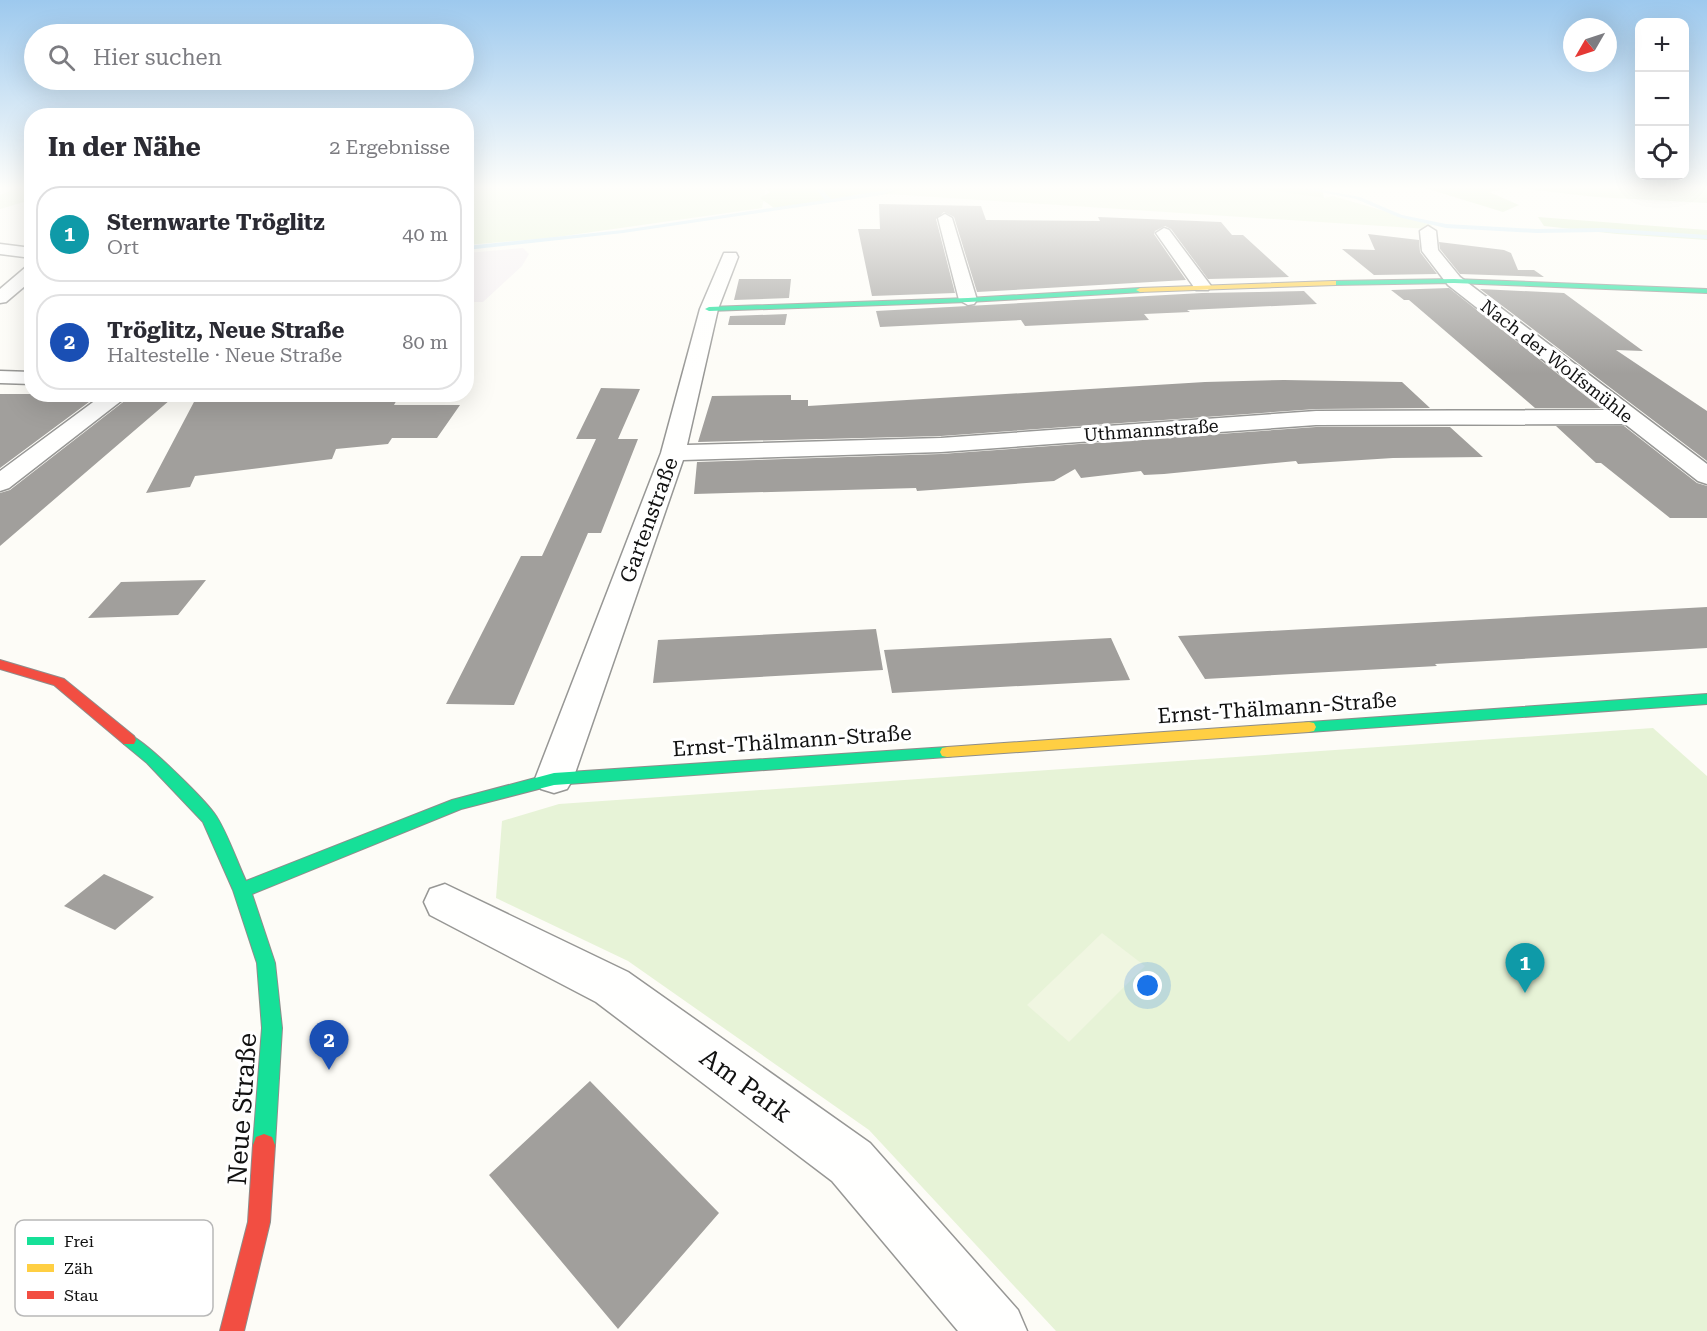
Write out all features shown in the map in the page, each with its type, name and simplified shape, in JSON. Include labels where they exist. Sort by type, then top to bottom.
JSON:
[{"type":"street","points":[[9,250],[24,252]]},
{"type":"street","points":[[954,250],[968,300]]},
{"type":"street","points":[[1176,250],[1202,286]]},
{"type":"street","name":"Nach der Wolfsmühle","points":[[1430,250],[1454,281],[1707,476]]},
{"type":"street","name":"Gartenstraße","points":[[554,779],[673,453],[709,309],[730,257]]},
{"type":"street","points":[[7,292],[24,278]]},
{"type":"street","points":[[709,309],[968,300],[1202,286],[1454,281],[1707,291]]},
{"type":"street","points":[[0,377],[24,378]]},
{"type":"street","points":[[0,483],[107,402]]},
{"type":"street","name":"Uthmannstraße","points":[[673,453],[941,445],[1316,418],[1629,417]]},
{"type":"street","points":[[0,664],[59,682],[152,759],[209,818],[242,890]]},
{"type":"street","name":"Ernst-Thälmann-Straße","points":[[242,890],[458,804],[554,779],[1707,699]]},
{"type":"street","name":"Neue Straße","points":[[232,1331],[259,1222],[272,1028],[266,963],[242,890]]},
{"type":"street","name":"Am Park","points":[[445,902],[612,987],[851,1162],[997,1331]]},
{"type":"shaded area","points":[[525,250],[529,254],[522,266],[483,302],[474,302],[474,252]]},
{"type":"green space","points":[[1653,728],[1707,776],[1707,1331],[1056,1331],[869,1130],[628,961],[496,898],[502,821],[559,804]]},
{"type":"green space","points":[[1102,933],[1145,966],[1069,1042],[1027,1005]]},
{"type":"building","points":[[862,250],[944,250],[955,293],[872,296]]},
{"type":"building","points":[[964,250],[1165,250],[1186,280],[977,292]]},
{"type":"building","points":[[1187,250],[1260,250],[1289,277],[1208,279]]},
{"type":"building","points":[[1343,250],[1420,250],[1437,274],[1374,275]]},
{"type":"building","points":[[1441,250],[1504,250],[1511,253],[1518,270],[1534,270],[1544,277],[1460,274]]},
{"type":"building","points":[[739,279],[791,279],[789,298],[734,300]]},
{"type":"building","points":[[1449,288],[1601,408],[1535,408],[1409,300],[1404,300],[1391,290]]},
{"type":"building","points":[[1480,289],[1564,293],[1643,351],[1616,350],[1707,411],[1707,461]]},
{"type":"building","points":[[1304,291],[1317,304],[1187,310],[1190,312],[1144,314],[1149,320],[1025,326],[1021,320],[880,327],[876,311],[1202,293]]},
{"type":"building","points":[[787,314],[785,325],[728,325],[730,316]]},
{"type":"building","points":[[1284,380],[1402,382],[1430,408],[1316,409],[941,436],[698,442],[712,396],[791,395],[791,400],[808,400],[808,406],[1205,382]]},
{"type":"building","points":[[601,388],[640,389],[618,439],[576,439]]},
{"type":"building","points":[[0,394],[24,394],[24,402],[89,402],[0,468]]},
{"type":"building","points":[[123,402],[168,402],[0,546],[0,493],[10,490]]},
{"type":"building","points":[[194,402],[396,402],[394,405],[460,405],[437,438],[392,438],[388,444],[336,449],[332,459],[195,476],[190,487],[146,493]]},
{"type":"building","points":[[1556,426],[1624,426],[1697,483],[1707,486],[1707,518],[1670,518],[1601,463],[1596,463]]},
{"type":"building","points":[[1316,427],[1450,427],[1483,457],[1393,458],[1298,464],[1296,461],[1164,474],[1144,475],[1141,471],[1081,478],[1075,469],[1054,481],[917,491],[916,488],[694,494],[697,462],[941,454]]},
{"type":"building","points":[[596,439],[638,439],[601,533],[588,533],[514,705],[446,704],[521,556],[542,556]]},
{"type":"building","points":[[206,580],[178,615],[88,618],[121,582]]},
{"type":"building","points":[[1707,607],[1707,648],[1205,679],[1178,636]]},
{"type":"building","points":[[876,629],[883,670],[653,683],[658,640]]},
{"type":"building","points":[[1111,638],[1130,680],[892,693],[884,650]]},
{"type":"building","points":[[104,874],[154,897],[115,930],[64,906]]},
{"type":"building","points":[[590,1081],[719,1213],[618,1329],[489,1175]]},
{"type":"waterway","points":[[0,289],[24,288]]},
{"type":"traffic: fast","points":[[1333,283],[1454,281],[1707,291]]},
{"type":"traffic: fast","points":[[709,309],[968,300],[1140,290]]},
{"type":"traffic: fast","points":[[1309,727],[1707,699]]},
{"type":"traffic: fast","points":[[129,740],[152,759],[209,818],[242,890],[266,963],[272,1028],[264,1145]]},
{"type":"traffic: fast","points":[[242,890],[458,804],[554,779],[947,752]]},
{"type":"traffic: slow","points":[[1140,290],[1333,283]]},
{"type":"traffic: slow","points":[[947,752],[1309,727]]},
{"type":"traffic: jam","points":[[0,664],[59,682],[129,740]]},
{"type":"traffic: jam","points":[[232,1331],[259,1222],[264,1145]]},
{"type":"place","name":"Sternwarte Tröglitz","points":[[1525,993]]},
{"type":"place","name":"Tröglitz, Neue Straße","points":[[329,1070]]}]
